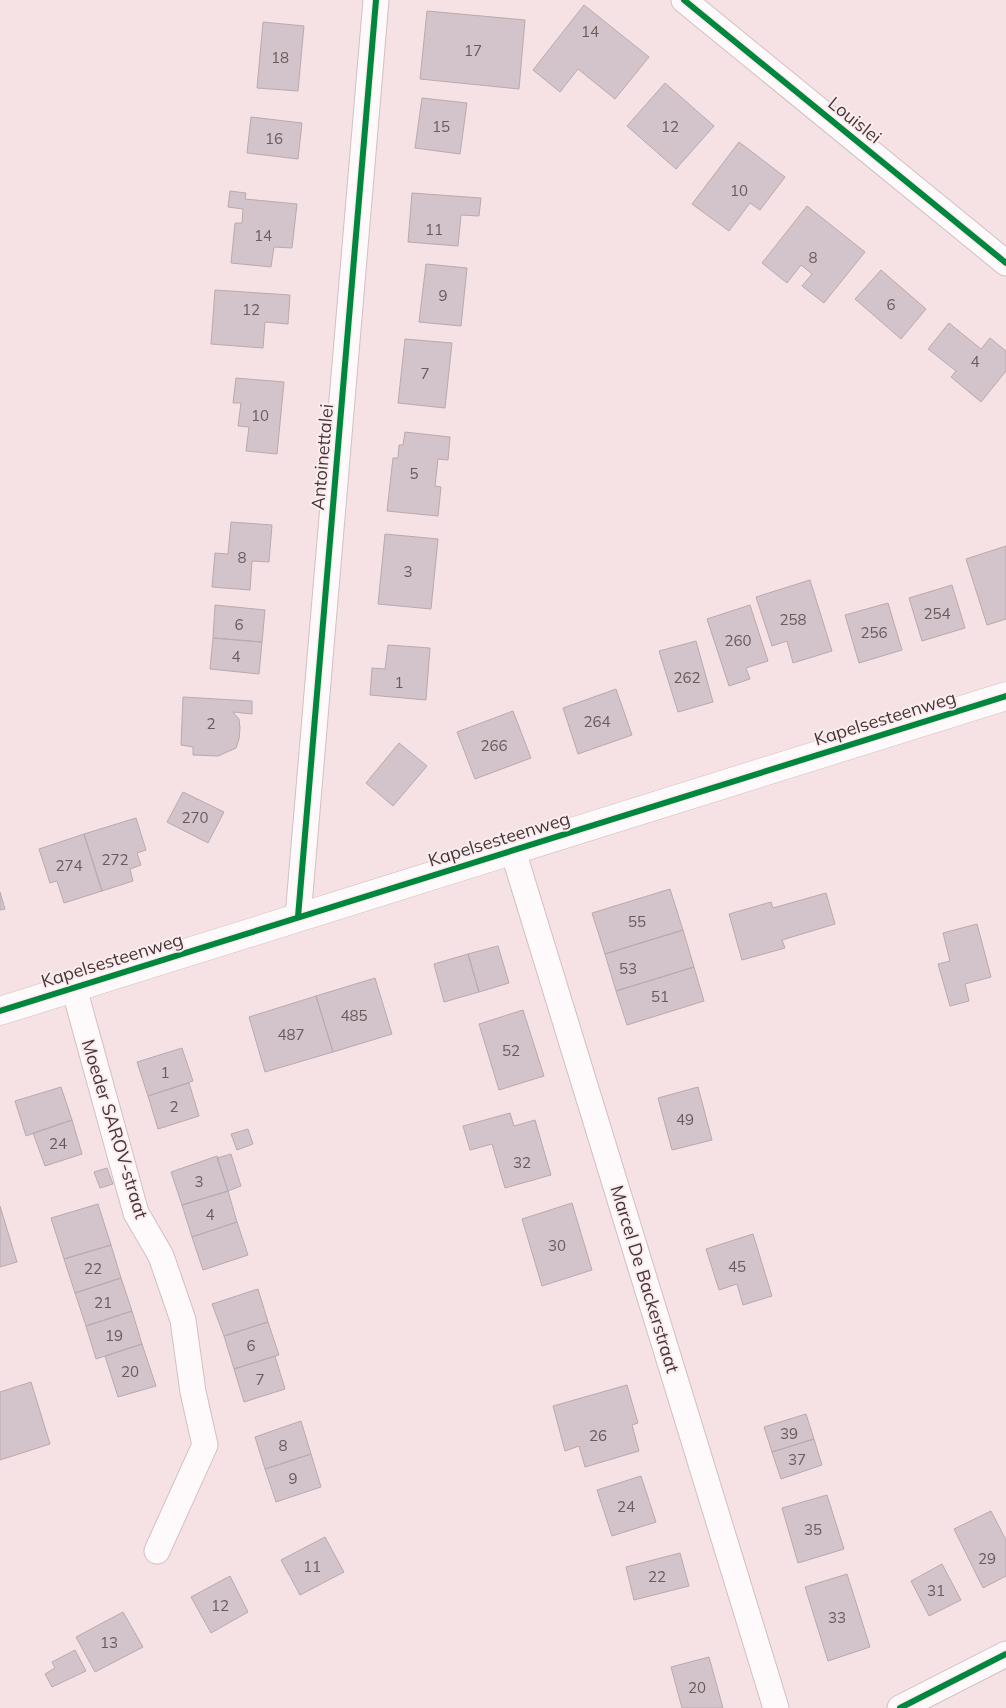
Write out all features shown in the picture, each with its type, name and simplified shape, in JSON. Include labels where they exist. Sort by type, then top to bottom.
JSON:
[{"type":"main road","name":"Kapelsesteenweg","points":[[0,1011],[1006,696]]},
{"type":"street","name":"Antoinettalei","points":[[298,917],[376,0]]},
{"type":"street","name":"Louislei","points":[[684,0],[1006,263]]},
{"type":"street","name":"Marcel De Backerstraat","points":[[513,851],[776,1708]]},
{"type":"street","name":"Moeder SAROV-straat","points":[[74,988],[136,1213],[161,1256],[183,1320],[193,1392],[205,1444],[157,1551]]},
{"type":"street","points":[[900,1708],[1006,1654]]},
{"type":"building","points":[[584,5],[649,57],[615,99],[578,69],[560,92],[533,70]]},
{"type":"building","points":[[427,11],[525,20],[519,89],[420,79]]},
{"type":"building","points":[[263,22],[304,26],[298,91],[257,88]]},
{"type":"building","points":[[665,83],[714,126],[676,169],[627,126]]},
{"type":"building","points":[[422,98],[467,103],[460,154],[415,148]]},
{"type":"building","points":[[251,117],[302,123],[298,159],[247,153]]},
{"type":"building","points":[[739,142],[785,177],[760,210],[750,203],[729,231],[692,204]]},
{"type":"building","points":[[230,191],[246,193],[245,199],[297,204],[292,248],[274,247],[271,267],[231,263],[235,223],[242,223],[243,209],[228,207]]},
{"type":"building","points":[[412,193],[481,198],[479,216],[461,215],[458,246],[408,242]]},
{"type":"building","points":[[807,206],[865,252],[824,303],[802,286],[812,274],[801,265],[787,283],[762,263]]},
{"type":"building","points":[[426,264],[467,268],[461,326],[419,322]]},
{"type":"building","points":[[881,270],[926,309],[901,339],[855,299]]},
{"type":"building","points":[[215,290],[290,295],[288,324],[265,322],[263,348],[211,344]]},
{"type":"building","points":[[949,323],[981,349],[990,338],[1006,351],[1006,371],[981,402],[951,377],[956,371],[928,349]]},
{"type":"building","points":[[405,339],[452,343],[445,408],[398,403]]},
{"type":"building","points":[[236,378],[284,382],[277,454],[246,451],[249,427],[238,426],[241,403],[233,403]]},
{"type":"building","points":[[405,432],[450,437],[448,460],[438,459],[435,486],[441,487],[438,516],[387,511],[393,458],[398,458],[399,445],[403,445]]},
{"type":"building","points":[[231,522],[272,525],[269,562],[252,561],[250,590],[212,587],[215,553],[228,554]]},
{"type":"building","points":[[385,534],[438,539],[431,609],[378,604]]},
{"type":"building","points":[[1006,546],[1006,619],[987,625],[966,559]]},
{"type":"building","points":[[810,580],[832,651],[793,663],[787,641],[772,646],[756,597]]},
{"type":"building","points":[[952,585],[965,628],[922,641],[909,598]]},
{"type":"building","points":[[888,603],[902,650],[859,663],[845,615]]},
{"type":"building","points":[[215,605],[265,610],[262,642],[213,638]]},
{"type":"building","points":[[750,605],[768,661],[746,668],[750,679],[729,686],[707,619]]},
{"type":"building","points":[[213,638],[262,642],[259,674],[210,669]]},
{"type":"building","points":[[696,641],[713,702],[678,712],[659,651]]},
{"type":"building","points":[[388,645],[430,648],[426,700],[370,695],[372,668],[385,669]]},
{"type":"building","points":[[616,689],[632,735],[578,754],[563,708]]},
{"type":"building","points":[[183,697],[252,701],[252,714],[233,712],[239,719],[240,728],[236,748],[218,756],[193,755],[193,747],[181,745]]},
{"type":"building","points":[[513,711],[531,758],[475,779],[457,732]]},
{"type":"building","points":[[399,743],[427,766],[393,806],[366,783]]},
{"type":"building","points":[[183,792],[224,812],[208,843],[167,822]]},
{"type":"building","points":[[136,818],[146,850],[137,853],[141,865],[130,869],[133,881],[102,891],[84,834]]},
{"type":"building","points":[[84,834],[102,891],[64,903],[57,881],[50,883],[39,849]]},
{"type":"building","points":[[670,889],[683,930],[605,954],[592,913]]},
{"type":"building","points":[[0,892],[5,909],[0,910]]},
{"type":"building","points":[[826,893],[835,924],[782,940],[785,948],[742,960],[729,914],[771,902],[773,908]]},
{"type":"building","points":[[977,924],[991,977],[965,984],[969,1001],[950,1006],[938,964],[950,961],[943,933]]},
{"type":"building","points":[[683,930],[694,967],[616,991],[605,954]]},
{"type":"building","points":[[498,946],[509,983],[479,992],[468,954]]},
{"type":"building","points":[[468,954],[479,992],[444,1002],[434,964]]},
{"type":"building","points":[[694,967],[704,1001],[627,1025],[616,991]]},
{"type":"building","points":[[375,978],[392,1034],[333,1052],[316,996]]},
{"type":"building","points":[[316,996],[333,1052],[265,1072],[249,1017]]},
{"type":"building","points":[[523,1010],[544,1076],[499,1090],[479,1024]]},
{"type":"building","points":[[182,1048],[193,1081],[148,1096],[137,1062]]},
{"type":"building","points":[[189,1083],[199,1116],[158,1129],[148,1096]]},
{"type":"building","points":[[61,1087],[72,1120],[26,1136],[15,1101]]},
{"type":"building","points":[[698,1087],[712,1140],[672,1150],[658,1098]]},
{"type":"building","points":[[510,1113],[514,1126],[535,1120],[551,1175],[505,1188],[492,1144],[470,1150],[463,1126]]},
{"type":"building","points":[[72,1120],[82,1154],[45,1166],[33,1133]]},
{"type":"building","points":[[248,1129],[253,1144],[237,1150],[231,1134]]},
{"type":"building","points":[[231,1154],[241,1186],[228,1191],[217,1158]]},
{"type":"building","points":[[217,1156],[228,1191],[182,1205],[171,1172]]},
{"type":"building","points":[[107,1168],[113,1184],[100,1188],[94,1172]]},
{"type":"building","points":[[228,1191],[237,1222],[192,1237],[182,1205]]},
{"type":"building","points":[[572,1203],[592,1270],[542,1286],[522,1219]]},
{"type":"building","points":[[98,1204],[111,1245],[64,1259],[51,1218]]},
{"type":"building","points":[[0,1206],[17,1262],[0,1267]]},
{"type":"building","points":[[237,1222],[248,1255],[203,1270],[192,1237]]},
{"type":"building","points":[[753,1234],[772,1296],[743,1305],[737,1284],[719,1290],[706,1249]]},
{"type":"building","points":[[111,1245],[121,1278],[75,1293],[64,1259]]},
{"type":"building","points":[[121,1278],[132,1311],[86,1326],[75,1293]]},
{"type":"building","points":[[258,1289],[268,1322],[224,1336],[212,1304]]},
{"type":"building","points":[[132,1311],[142,1344],[96,1359],[86,1326]]},
{"type":"building","points":[[268,1322],[279,1355],[234,1369],[224,1336]]},
{"type":"building","points":[[142,1344],[156,1386],[118,1397],[105,1356]]},
{"type":"building","points":[[275,1356],[285,1389],[244,1402],[234,1369]]},
{"type":"building","points":[[31,1382],[50,1444],[0,1460],[0,1392]]},
{"type":"building","points":[[627,1385],[638,1423],[632,1425],[639,1451],[585,1467],[579,1446],[565,1451],[553,1406]]},
{"type":"building","points":[[806,1414],[814,1439],[772,1452],[764,1427]]},
{"type":"building","points":[[301,1421],[311,1454],[265,1469],[255,1437]]},
{"type":"building","points":[[814,1439],[822,1465],[781,1479],[772,1452]]},
{"type":"building","points":[[311,1454],[321,1487],[276,1502],[265,1469]]},
{"type":"building","points":[[641,1476],[656,1522],[612,1536],[597,1490]]},
{"type":"building","points":[[827,1495],[844,1549],[798,1563],[782,1508]]},
{"type":"building","points":[[991,1511],[1006,1540],[1006,1576],[983,1588],[954,1529]]},
{"type":"building","points":[[325,1537],[344,1572],[300,1595],[281,1560]]},
{"type":"building","points":[[680,1553],[689,1586],[634,1600],[626,1567]]},
{"type":"building","points":[[942,1564],[961,1600],[929,1616],[911,1581]]},
{"type":"building","points":[[847,1574],[870,1647],[828,1661],[805,1587]]},
{"type":"building","points":[[230,1576],[248,1612],[211,1633],[191,1597]]},
{"type":"building","points":[[123,1612],[143,1647],[95,1672],[76,1637]]},
{"type":"building","points":[[75,1650],[86,1671],[52,1687],[45,1674],[55,1668],[52,1662]]},
{"type":"building","points":[[709,1657],[723,1708],[682,1708],[671,1667]]},
{"type":"cycle path","points":[[298,917],[376,0]]},
{"type":"cycle path","points":[[684,0],[1006,263]]},
{"type":"cycle path","points":[[0,1011],[1006,696]]},
{"type":"cycle path","points":[[900,1708],[1006,1654]]}]
